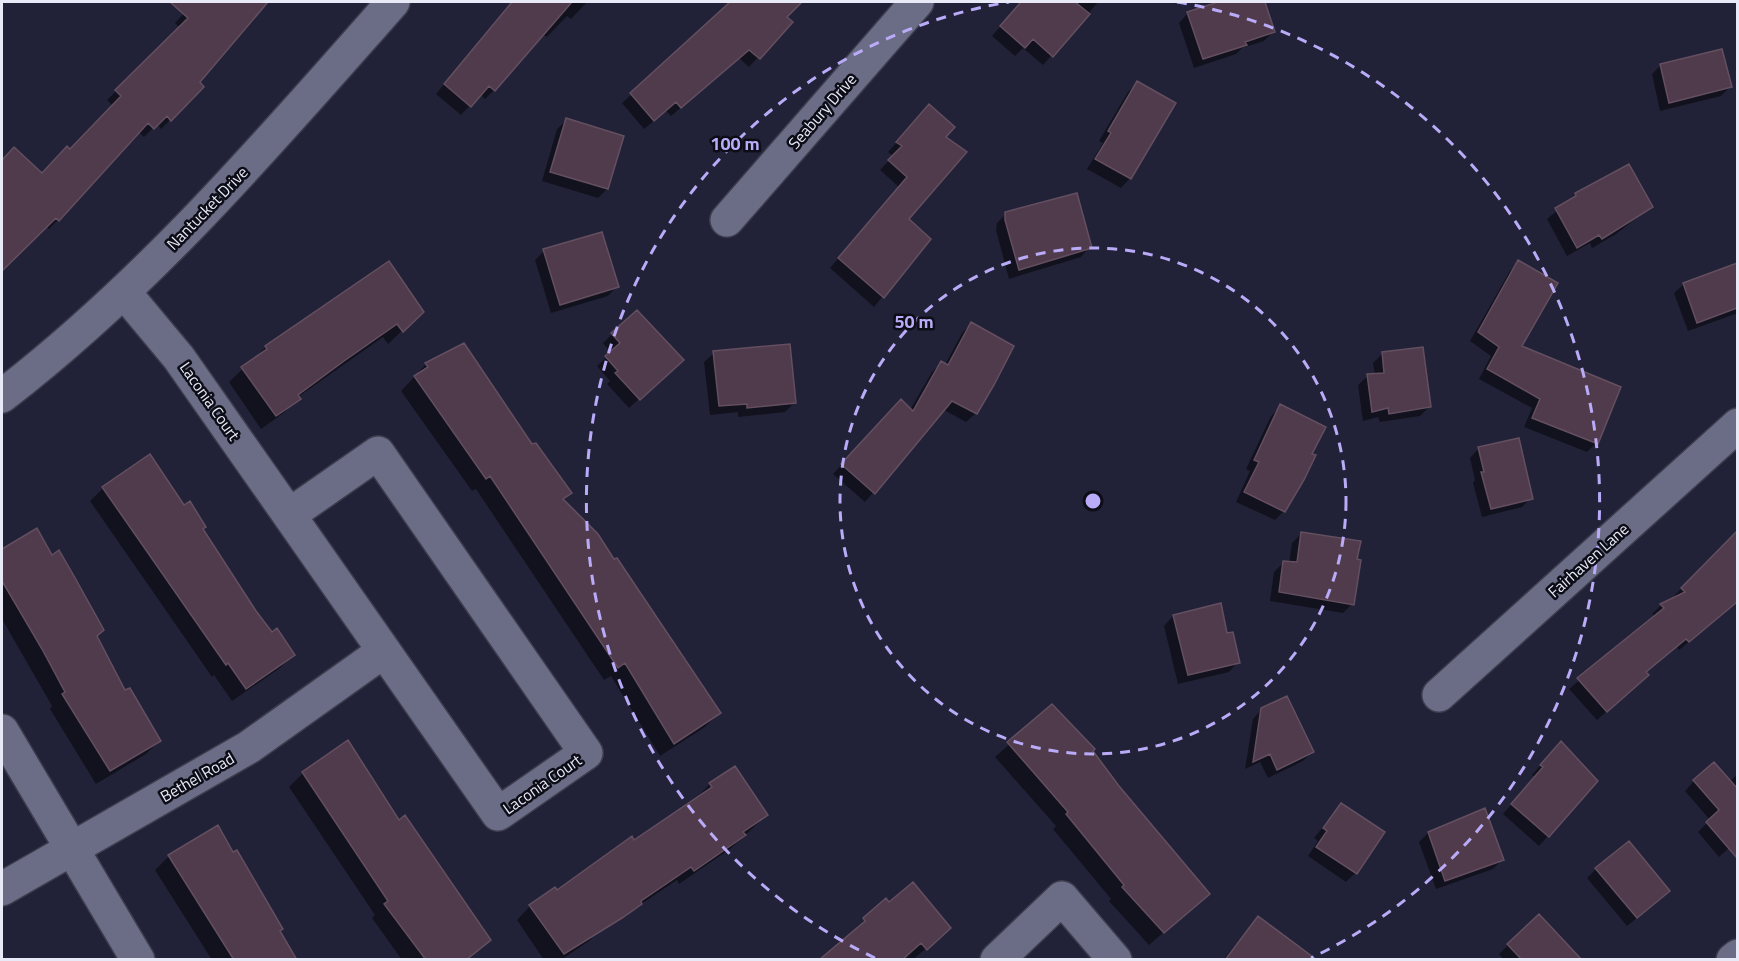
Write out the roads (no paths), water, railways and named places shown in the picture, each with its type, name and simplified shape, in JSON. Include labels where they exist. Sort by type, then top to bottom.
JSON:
[{"type":"street","name":"Nantucket Drive","points":[[2,396],[124,292],[210,207],[393,2]]},
{"type":"street","name":"Seabury Drive","points":[[727,220],[917,2]]},
{"type":"street","name":"Laconia Court","points":[[124,292],[179,358],[498,814],[586,753],[378,453],[289,515]]},
{"type":"street","name":"Fairhaven Lane","points":[[1439,695],[1737,425]]},
{"type":"street","name":"Bethel Road","points":[[2,889],[249,747],[384,651]]},
{"type":"street","points":[[2,731],[138,960]]},
{"type":"street","points":[[997,960],[1062,898],[1115,960]]},
{"type":"street","points":[[1733,960],[1737,956]]}]
